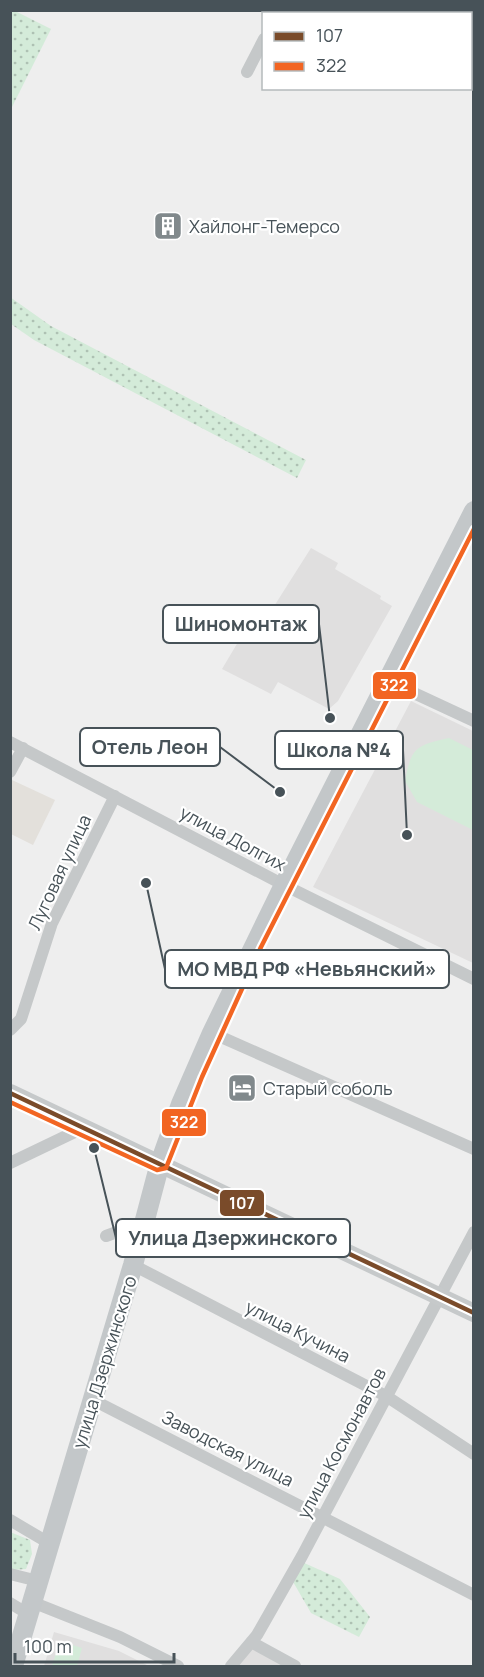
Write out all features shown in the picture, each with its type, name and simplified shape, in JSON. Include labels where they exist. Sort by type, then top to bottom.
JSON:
[{"type":"main road","name":"улица Дзержинского","points":[[13,1666],[133,1265],[160,1163],[181,1104],[212,1033],[284,885],[471,524]]},
{"type":"main road","points":[[10,1093],[474,1313]]},
{"type":"street","points":[[247,72],[262,43]]},
{"type":"street","points":[[388,681],[474,721]]},
{"type":"street","name":"улица Долгих","points":[[10,742],[284,885],[474,979]]},
{"type":"street","points":[[10,772],[23,748]]},
{"type":"street","name":"Луговая улица","points":[[10,1030],[21,1019],[52,923],[115,796]]},
{"type":"street","points":[[212,1033],[474,1149]]},
{"type":"street","points":[[10,1163],[83,1128]]},
{"type":"street","points":[[106,1236],[144,1222]]},
{"type":"street","name":"улица Космонавтов","points":[[231,1666],[251,1642],[321,1517],[474,1232]]},
{"type":"street","name":"улица Кучина","points":[[133,1265],[386,1396],[474,1454]]},
{"type":"street","name":"Заводская улица","points":[[93,1400],[474,1595]]},
{"type":"street","points":[[10,1520],[49,1543]]},
{"type":"street","points":[[10,1574],[38,1581]]},
{"type":"street","points":[[10,1603],[120,1637],[178,1666]]},
{"type":"street","points":[[251,1642],[295,1666]]},
{"type":"shaded area","points":[[311,548],[338,563],[335,569],[381,596],[380,599],[392,606],[338,701],[329,709],[278,682],[271,694],[222,669],[247,627],[257,633]]},
{"type":"shaded area","points":[[411,701],[473,731],[473,963],[313,887]]},
{"type":"shaded area","points":[[12,780],[55,800],[33,845],[11,834]]},
{"type":"shaded area","points":[[54,1632],[119,1651],[149,1666],[44,1666]]},
{"type":"shaded area","points":[[249,1644],[291,1666],[237,1666]]},
{"type":"green space","points":[[10,11],[15,11],[51,29],[11,109]]},
{"type":"green space","points":[[10,297],[51,326],[306,460],[297,478],[34,340],[11,324]]},
{"type":"green space","points":[[449,738],[473,750],[473,830],[417,802],[405,781],[410,761],[417,750],[429,743]]},
{"type":"green space","points":[[10,1532],[30,1540],[32,1554],[26,1569],[11,1570]]},
{"type":"green space","points":[[302,1562],[340,1579],[370,1617],[359,1637],[311,1613],[292,1580]]},
{"type":"green space","points":[[60,1641],[82,1648],[77,1666],[52,1666]]},
{"type":"transit line","name":"322","points":[[10,1102],[157,1170],[166,1168],[202,1077],[261,947],[474,529]]},
{"type":"transit line","name":"107","points":[[10,1093],[474,1313]]},
{"type":"place","name":"Хайлонг-Темерсо","points":[[168,226]]},
{"type":"place","name":"Шиномонтаж","points":[[330,718]]},
{"type":"place","name":"Отель Леон","points":[[280,792]]},
{"type":"place","name":"Школа №4","points":[[407,835]]},
{"type":"place","name":"МО МВД РФ «Невьянский»","points":[[146,883]]},
{"type":"place","name":"Старый соболь","points":[[242,1088]]},
{"type":"place","name":"Улица Дзержинского","points":[[94,1148]]}]
